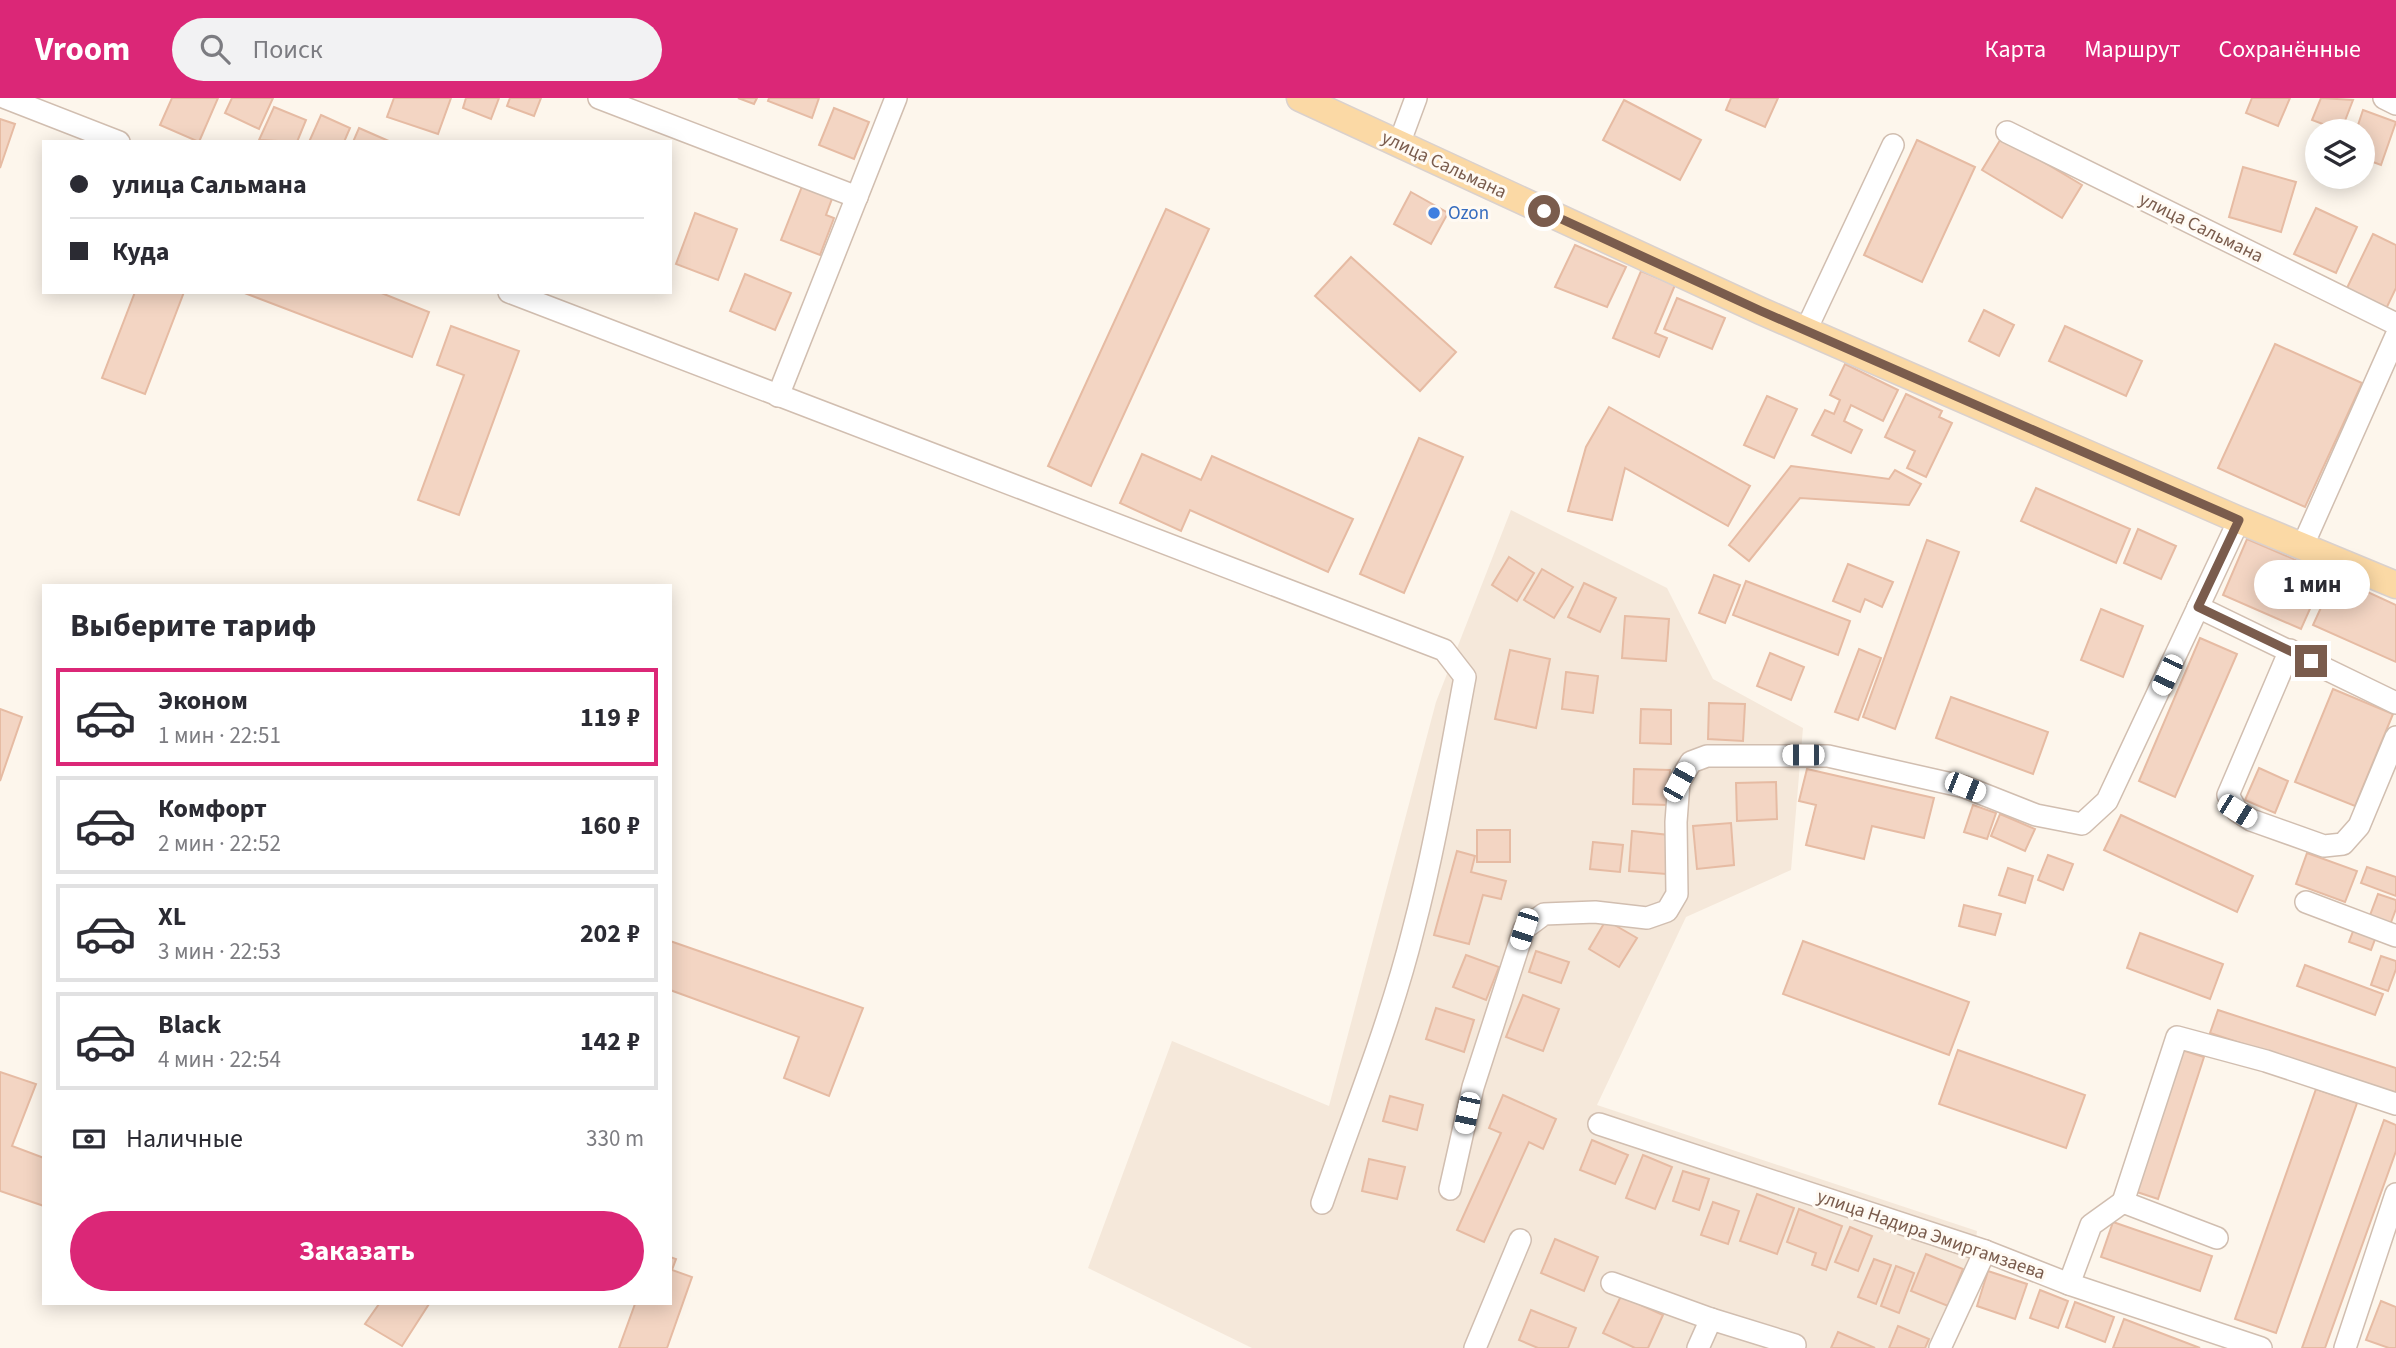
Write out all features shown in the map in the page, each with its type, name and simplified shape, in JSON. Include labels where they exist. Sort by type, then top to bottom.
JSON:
[{"type":"main road","name":"улица Сальмана","points":[[1300,98],[1806,330],[2396,586]]},
{"type":"street","points":[[6,98],[35,103],[115,140]]},
{"type":"street","points":[[598,98],[857,197]]},
{"type":"street","points":[[778,396],[896,98]]},
{"type":"street","points":[[1399,144],[1416,98]]},
{"type":"street","points":[[2384,98],[2396,104]]},
{"type":"street","name":"улица Сальмана","points":[[2007,132],[2396,324]]},
{"type":"street","points":[[1806,330],[1893,145]]},
{"type":"street","points":[[514,294],[1444,649],[1465,677],[1432,851],[1413,934],[1374,1057],[1322,1203]]},
{"type":"street","points":[[2303,545],[2396,336]]},
{"type":"street","points":[[1450,1189],[1473,1087],[1524,929],[1544,914],[1595,912],[1647,918],[1667,911],[1677,894],[1676,822],[1679,782],[1690,762],[1707,756],[1828,755],[1965,787],[2036,815],[2082,824],[2107,801],[2239,520]]},
{"type":"street","points":[[2198,607],[2396,703]]},
{"type":"street","points":[[2290,650],[2228,795],[2237,811],[2251,820],[2324,846],[2343,844],[2358,826],[2396,737]]},
{"type":"street","points":[[2306,902],[2396,936]]},
{"type":"street","points":[[2069,1284],[2091,1225],[2123,1202],[2177,1037],[2266,1061],[2396,1104]]},
{"type":"street","name":"улица Надира Эмиргамзаева","points":[[1599,1124],[1985,1251],[2069,1284],[2261,1348]]},
{"type":"street","points":[[2345,1348],[2396,1194]]},
{"type":"street","points":[[2123,1202],[2217,1238]]},
{"type":"street","points":[[1475,1348],[1520,1240]]},
{"type":"street","points":[[1940,1348],[1985,1251]]},
{"type":"street","points":[[1612,1283],[1711,1319],[1795,1345]]},
{"type":"street","points":[[1698,1348],[1711,1319]]},
{"type":"shaded area","points":[[1511,510],[1667,588],[1713,679],[1803,728],[1791,870],[1686,917],[1597,1105],[1977,1231],[1973,1260],[1931,1348],[1252,1348],[1088,1268],[1172,1041],[1329,1106],[1436,702]]},
{"type":"building","points":[[172,98],[218,98],[200,140],[160,125]]},
{"type":"building","points":[[232,98],[273,98],[259,129],[225,113]]},
{"type":"building","points":[[394,98],[451,98],[438,134],[387,117]]},
{"type":"building","points":[[466,98],[499,98],[491,119],[463,108]]},
{"type":"building","points":[[510,98],[541,98],[534,116],[507,106]]},
{"type":"building","points":[[738,98],[757,98],[754,104]]},
{"type":"building","points":[[769,98],[819,98],[812,118],[768,101]]},
{"type":"building","points":[[1731,98],[1778,98],[1765,127],[1726,110]]},
{"type":"building","points":[[2252,98],[2290,98],[2278,126],[2246,113]]},
{"type":"building","points":[[2321,98],[2353,100],[2346,119],[2312,119]]},
{"type":"building","points":[[1624,100],[1701,140],[1680,180],[1603,140]]},
{"type":"building","points":[[274,107],[306,120],[298,140],[259,140]]},
{"type":"building","points":[[834,108],[869,122],[854,159],[819,145]]},
{"type":"building","points":[[2363,110],[2396,122],[2381,165],[2375,163],[2375,119],[2360,119]]},
{"type":"building","points":[[321,115],[350,128],[345,140],[310,140]]},
{"type":"building","points":[[0,119],[15,124],[0,168]]},
{"type":"building","points":[[359,128],[386,140],[354,140]]},
{"type":"building","points":[[2002,137],[2082,185],[2062,218],[1982,170]]},
{"type":"building","points":[[1917,140],[1975,167],[1922,282],[1864,255]]},
{"type":"building","points":[[2243,167],[2296,182],[2281,232],[2229,217]]},
{"type":"building","points":[[803,184],[833,196],[826,215],[834,218],[820,255],[781,240]]},
{"type":"building","points":[[1411,192],[1448,213],[1431,244],[1394,224]]},
{"type":"building","points":[[2316,208],[2357,227],[2336,273],[2294,254]]},
{"type":"building","points":[[1166,209],[1209,229],[1091,486],[1048,466]]},
{"type":"building","points":[[695,213],[737,229],[718,280],[676,264]]},
{"type":"building","points":[[2373,234],[2396,245],[2396,288],[2386,309],[2346,290]]},
{"type":"building","points":[[1575,245],[1626,267],[1607,307],[1555,287]]},
{"type":"building","points":[[1351,257],[1456,352],[1420,391],[1315,296]]},
{"type":"building","points":[[1641,271],[1675,285],[1655,333],[1667,338],[1659,357],[1613,338]]},
{"type":"building","points":[[745,274],[791,293],[775,330],[730,311]]},
{"type":"building","points":[[134,294],[183,294],[145,394],[102,378]]},
{"type":"building","points":[[247,294],[384,294],[429,312],[412,357]]},
{"type":"building","points":[[1677,298],[1725,318],[1712,349],[1664,329]]},
{"type":"building","points":[[1984,310],[2014,325],[1999,356],[1969,341]]},
{"type":"building","points":[[451,326],[519,351],[459,515],[418,500],[464,375],[437,365]]},
{"type":"building","points":[[2065,326],[2142,361],[2126,396],[2049,361]]},
{"type":"building","points":[[2275,344],[2362,383],[2305,507],[2218,468]]},
{"type":"building","points":[[1845,364],[1898,390],[1883,421],[1851,405],[1844,421],[1862,430],[1851,453],[1812,435],[1825,410],[1834,414],[1840,400],[1830,395]]},
{"type":"building","points":[[1906,394],[1942,411],[1939,417],[1952,423],[1926,477],[1907,468],[1915,451],[1885,437]]},
{"type":"building","points":[[1767,396],[1797,409],[1774,458],[1744,445]]},
{"type":"building","points":[[1609,407],[1750,486],[1728,526],[1625,468],[1612,520],[1568,511],[1586,447]]},
{"type":"building","points":[[1419,438],[1463,457],[1404,593],[1360,574]]},
{"type":"building","points":[[1142,454],[1201,480],[1212,456],[1353,519],[1328,572],[1190,510],[1181,531],[1120,503]]},
{"type":"building","points":[[1791,466],[1889,479],[1895,470],[1921,484],[1909,505],[1800,498],[1749,561],[1729,545]]},
{"type":"building","points":[[2036,488],[2130,529],[2116,563],[2021,521]]},
{"type":"building","points":[[2138,529],[2176,546],[2161,579],[2124,563]]},
{"type":"building","points":[[2247,539],[2326,573],[2301,629],[2223,595]]},
{"type":"building","points":[[1927,540],[1959,552],[1895,729],[1863,717]]},
{"type":"building","points":[[1509,557],[1534,573],[1517,601],[1492,585]]},
{"type":"building","points":[[1848,564],[1893,582],[1882,607],[1865,599],[1860,612],[1833,601]]},
{"type":"building","points":[[1542,569],[1573,587],[1554,618],[1524,600]]},
{"type":"building","points":[[1714,575],[1740,585],[1725,623],[1699,613]]},
{"type":"building","points":[[2335,577],[2396,605],[2396,662],[2313,625]]},
{"type":"building","points":[[1746,581],[1850,621],[1838,655],[1733,615]]},
{"type":"building","points":[[1584,583],[1616,598],[1600,632],[1568,617]]},
{"type":"building","points":[[2101,609],[2143,626],[2123,677],[2081,660]]},
{"type":"building","points":[[1625,616],[1669,619],[1666,661],[1622,658]]},
{"type":"building","points":[[2200,638],[2237,654],[2175,797],[2139,781]]},
{"type":"building","points":[[1859,649],[1881,658],[1858,720],[1835,712]]},
{"type":"building","points":[[1510,650],[1550,659],[1536,728],[1495,719]]},
{"type":"building","points":[[1770,653],[1804,667],[1791,700],[1757,686]]},
{"type":"building","points":[[1566,672],[1598,676],[1593,713],[1562,709]]},
{"type":"building","points":[[2333,689],[2393,714],[2355,806],[2295,782]]},
{"type":"building","points":[[1951,697],[2048,732],[2033,774],[1936,738]]},
{"type":"building","points":[[1709,703],[1745,704],[1743,741],[1708,739]]},
{"type":"building","points":[[0,709],[22,717],[0,781]]},
{"type":"building","points":[[1641,709],[1671,710],[1671,744],[1640,743]]},
{"type":"building","points":[[2259,768],[2288,781],[2275,813],[2245,800]]},
{"type":"building","points":[[1634,769],[1670,770],[1668,805],[1633,804]]},
{"type":"building","points":[[1807,769],[1934,798],[1924,838],[1872,826],[1864,859],[1806,845],[1816,805],[1799,801]]},
{"type":"building","points":[[1776,782],[1777,819],[1737,821],[1736,783]]},
{"type":"building","points":[[1973,805],[1996,813],[1987,839],[1964,832]]},
{"type":"building","points":[[2000,814],[2035,829],[2025,851],[1991,836]]},
{"type":"building","points":[[2121,815],[2253,876],[2237,912],[2104,850]]},
{"type":"building","points":[[1731,823],[1734,865],[1697,869],[1693,826]]},
{"type":"building","points":[[1477,830],[1510,830],[1510,862],[1477,862]]},
{"type":"building","points":[[1632,831],[1669,835],[1666,874],[1629,871]]},
{"type":"building","points":[[1593,842],[1623,845],[1620,872],[1590,869]]},
{"type":"building","points":[[1457,851],[1475,856],[1471,872],[1506,881],[1501,899],[1483,895],[1469,944],[1434,935]]},
{"type":"building","points":[[2307,853],[2357,871],[2345,902],[2296,884]]},
{"type":"building","points":[[2048,855],[2073,864],[2063,890],[2038,880]]},
{"type":"building","points":[[2367,867],[2396,877],[2396,896],[2361,883]]},
{"type":"building","points":[[2008,868],[2033,876],[2025,903],[1999,895]]},
{"type":"building","points":[[2378,894],[2396,900],[2396,909],[2390,925],[2369,918]]},
{"type":"building","points":[[1964,905],[2001,914],[1995,935],[1959,926]]},
{"type":"building","points":[[1606,920],[1637,938],[1619,967],[1589,949]]},
{"type":"building","points":[[2355,926],[2377,934],[2371,950],[2349,942]]},
{"type":"building","points":[[2140,933],[2223,964],[2210,999],[2127,968]]},
{"type":"building","points":[[1803,941],[1969,1002],[1949,1055],[1783,994]]},
{"type":"building","points":[[672,942],[863,1008],[829,1096],[784,1078],[799,1037],[672,991]]},
{"type":"building","points":[[1536,951],[1569,962],[1561,983],[1529,972]]},
{"type":"building","points":[[1466,955],[1499,967],[1486,1000],[1453,987]]},
{"type":"building","points":[[2381,956],[2396,961],[2388,991],[2371,985]]},
{"type":"building","points":[[2305,965],[2383,994],[2375,1015],[2297,986]]},
{"type":"building","points":[[1523,995],[1559,1009],[1543,1051],[1506,1037]]},
{"type":"building","points":[[1436,1008],[1474,1020],[1464,1052],[1426,1039]]},
{"type":"building","points":[[2218,1010],[2396,1068],[2396,1094],[2210,1033]]},
{"type":"building","points":[[1958,1050],[2085,1095],[2066,1148],[1939,1104]]},
{"type":"building","points":[[2182,1050],[2204,1057],[2158,1199],[2137,1192]]},
{"type":"building","points":[[0,1072],[36,1084],[12,1146],[42,1157],[42,1205],[0,1191]]},
{"type":"building","points":[[2316,1089],[2357,1103],[2276,1333],[2235,1319]]},
{"type":"building","points":[[1503,1095],[1556,1119],[1543,1149],[1529,1142],[1484,1242],[1457,1230],[1501,1133],[1489,1128]]},
{"type":"building","points":[[1390,1096],[1423,1105],[1417,1130],[1383,1121]]},
{"type":"building","points":[[2384,1120],[2396,1125],[2396,1151],[2325,1348],[2302,1348]]},
{"type":"building","points":[[1592,1140],[1628,1155],[1615,1184],[1580,1170]]},
{"type":"building","points":[[1643,1155],[1672,1167],[1655,1209],[1626,1198]]},
{"type":"building","points":[[1369,1159],[1405,1167],[1397,1199],[1362,1191]]},
{"type":"building","points":[[1683,1171],[1709,1179],[1699,1210],[1673,1201]]},
{"type":"building","points":[[1757,1194],[1794,1208],[1777,1254],[1740,1241]]},
{"type":"building","points":[[1713,1202],[1739,1211],[1728,1244],[1701,1235]]},
{"type":"building","points":[[1799,1209],[1842,1226],[1826,1270],[1812,1265],[1816,1253],[1787,1242]]},
{"type":"building","points":[[2113,1222],[2212,1256],[2200,1291],[2101,1257]]},
{"type":"building","points":[[1850,1227],[1872,1236],[1858,1271],[1835,1262]]},
{"type":"building","points":[[1555,1239],[1598,1257],[1584,1291],[1541,1273]]},
{"type":"building","points":[[1926,1254],[1963,1269],[1948,1306],[1911,1291]]},
{"type":"building","points":[[1874,1259],[1891,1265],[1876,1304],[1858,1297]]},
{"type":"building","points":[[1896,1266],[1914,1273],[1899,1313],[1881,1306]]},
{"type":"building","points":[[672,1270],[692,1277],[667,1348],[619,1348],[635,1305],[672,1305]]},
{"type":"building","points":[[1988,1271],[2027,1284],[2015,1319],[1977,1306]]},
{"type":"building","points":[[2040,1290],[2068,1301],[2058,1328],[2030,1318]]},
{"type":"building","points":[[1621,1296],[1663,1315],[1648,1348],[1635,1348],[1603,1333]]},
{"type":"building","points":[[2381,1301],[2396,1307],[2396,1348],[2366,1340]]},
{"type":"building","points":[[2075,1302],[2114,1317],[2105,1342],[2066,1327]]},
{"type":"building","points":[[378,1305],[428,1305],[402,1346],[365,1324]]},
{"type":"building","points":[[1531,1310],[1576,1328],[1568,1348],[1538,1348],[1519,1340]]},
{"type":"building","points":[[2124,1319],[2200,1348],[2113,1348]]},
{"type":"building","points":[[1898,1326],[1929,1339],[1925,1348],[1889,1348]]},
{"type":"building","points":[[1838,1332],[1875,1348],[1831,1348]]},
{"type":"place","name":"Ozon","points":[[1434,213]]},
{"type":"route","points":[[1544,211],[1761,311],[2239,520],[2198,607],[2311,661]]}]
